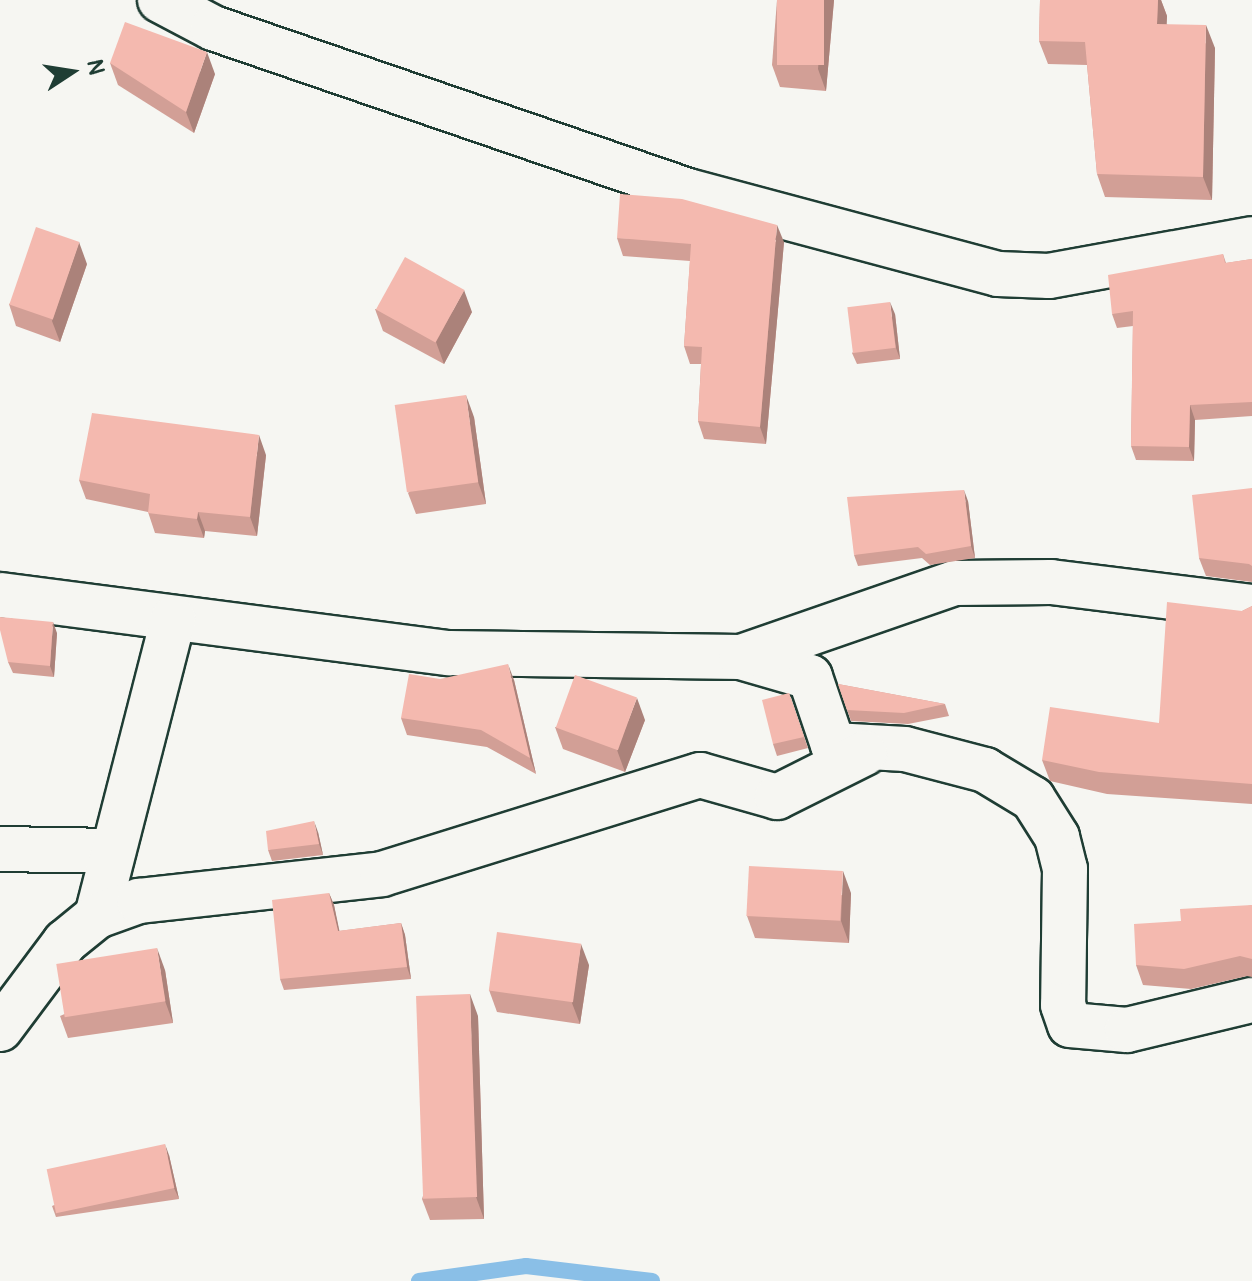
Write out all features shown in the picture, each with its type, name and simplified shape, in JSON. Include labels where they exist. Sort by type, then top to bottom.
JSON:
[{"type":"street","points":[[160,0],[213,28],[688,191],[998,274],[1065,274],[1252,239]]},
{"type":"street","points":[[741,657],[955,583],[1051,582],[1252,607]]},
{"type":"street","points":[[0,595],[449,653],[741,657],[810,677],[833,745],[865,753],[905,749],[985,770],[1033,799],[1057,837],[1065,869],[1063,1005],[1070,1025],[1127,1030],[1252,1000]]},
{"type":"street","points":[[97,916],[173,619]]},
{"type":"street","points":[[0,1029],[65,942],[97,916],[139,901],[382,874],[700,775],[777,797],[865,753]]},
{"type":"street","points":[[0,849],[113,851]]},
{"type":"building","points":[[777,0],[824,0],[824,65],[777,65]]},
{"type":"building","points":[[1040,0],[1158,0],[1157,24],[1206,25],[1203,177],[1097,174],[1085,42],[1039,41]]},
{"type":"building","points":[[125,22],[207,52],[186,112],[110,63]]},
{"type":"building","points":[[620,194],[682,199],[777,225],[760,427],[698,421],[702,347],[684,346],[691,244],[617,238]]},
{"type":"building","points":[[36,227],[79,242],[53,320],[9,305]]},
{"type":"building","points":[[1223,254],[1225,263],[1252,259],[1252,402],[1190,405],[1189,447],[1131,446],[1133,311],[1112,314],[1108,275]]},
{"type":"building","points":[[405,257],[464,290],[435,342],[376,309]]},
{"type":"building","points":[[890,302],[896,348],[853,353],[847,307]]},
{"type":"building","points":[[466,395],[478,482],[407,492],[395,405]]},
{"type":"building","points":[[92,413],[259,435],[250,517],[198,512],[197,519],[148,513],[150,494],[79,480]]},
{"type":"building","points":[[1252,488],[1252,566],[1199,558],[1192,495]]},
{"type":"building","points":[[964,490],[971,546],[926,554],[918,547],[854,555],[847,497]]},
{"type":"building","points":[[1167,602],[1242,611],[1252,606],[1252,784],[1099,772],[1042,760],[1050,707],[1159,723]]},
{"type":"building","points":[[0,617],[53,622],[50,666],[8,662]]},
{"type":"building","points":[[508,664],[530,758],[481,730],[401,718],[409,674],[440,679]]},
{"type":"building","points":[[575,675],[637,698],[618,750],[556,728]]},
{"type":"building","points":[[838,684],[945,704],[904,713],[847,710]]},
{"type":"building","points":[[789,693],[804,737],[773,744],[762,700]]},
{"type":"building","points":[[314,821],[319,844],[268,850],[266,831]]},
{"type":"building","points":[[749,866],[843,871],[840,921],[746,916]]},
{"type":"building","points":[[329,893],[338,931],[401,923],[407,967],[280,979],[272,900]]},
{"type":"building","points":[[1252,905],[1252,959],[1240,956],[1184,969],[1136,965],[1134,924],[1181,921],[1180,909]]},
{"type":"building","points":[[497,932],[581,944],[573,1002],[489,990]]},
{"type":"building","points":[[157,948],[165,1001],[65,1017],[56,964]]},
{"type":"building","points":[[470,994],[477,1197],[423,1199],[416,996]]},
{"type":"building","points":[[165,1144],[174,1188],[56,1213],[47,1169]]},
{"type":"waterway","points":[[419,1281],[526,1266],[652,1281]]}]
